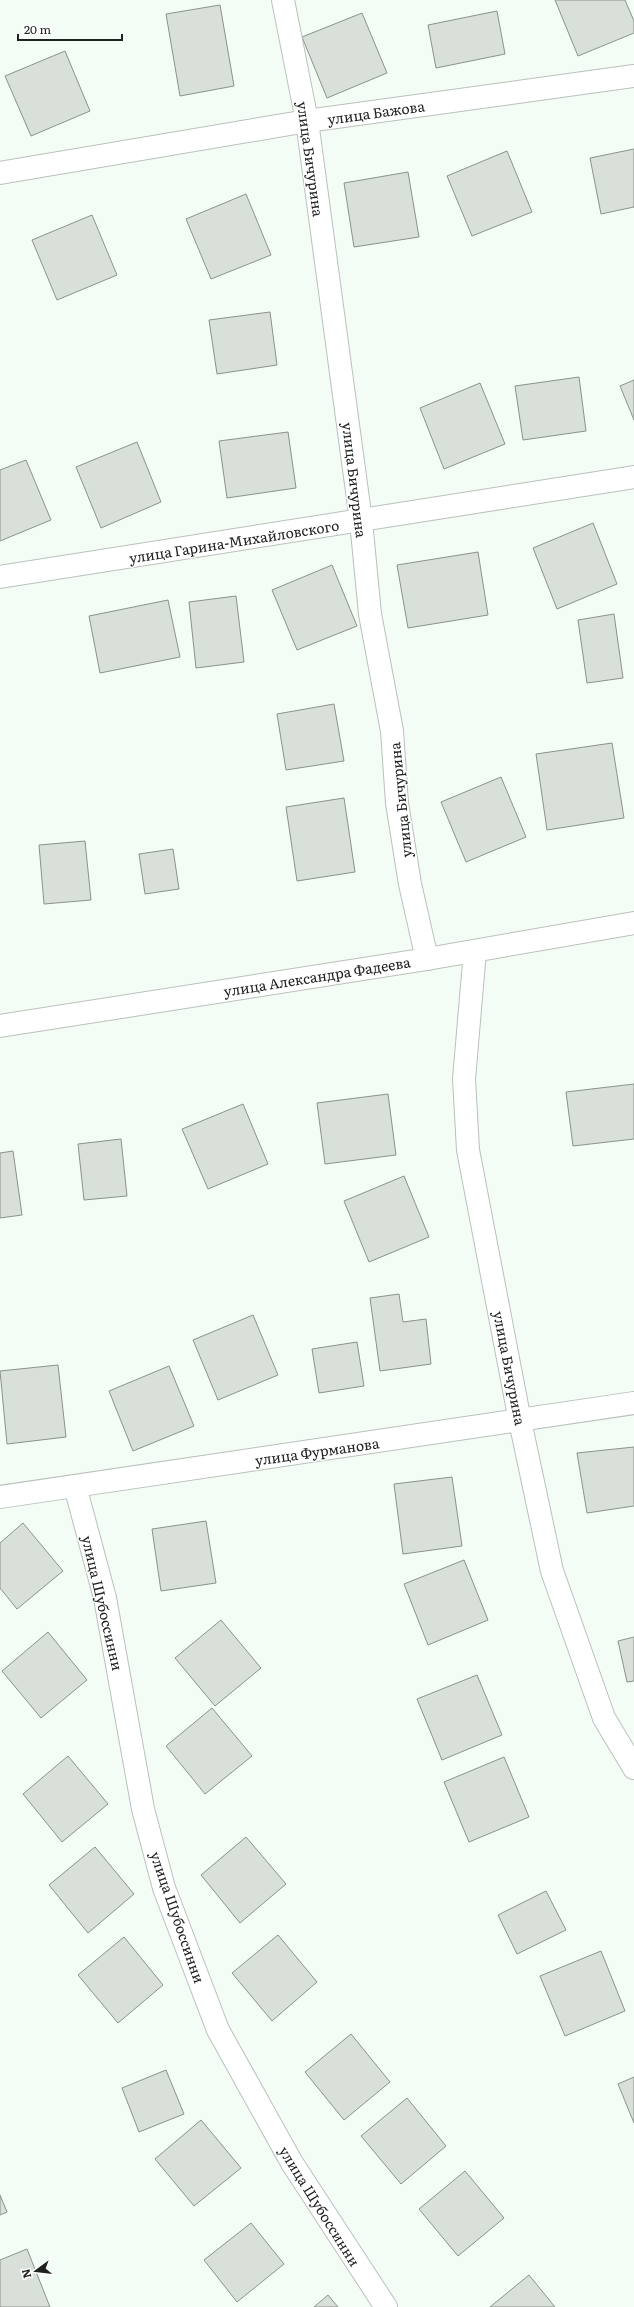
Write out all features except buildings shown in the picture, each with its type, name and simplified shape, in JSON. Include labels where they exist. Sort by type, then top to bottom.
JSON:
[{"type":"street","name":"улица Бичурина","points":[[283,0],[307,121],[361,521],[370,614],[392,731],[397,803],[410,884],[427,959]]},
{"type":"street","name":"улица Бажова","points":[[0,173],[307,121],[634,76]]},
{"type":"street","name":"улица Гарина-Михайловского","points":[[0,577],[634,478]]},
{"type":"street","name":"улица Александра Фадеева","points":[[0,1026],[427,959],[634,923]]},
{"type":"street","name":"улица Бичурина","points":[[475,951],[464,1079],[468,1150],[520,1421],[552,1571],[604,1718],[634,1768]]},
{"type":"street","name":"улица Фурманова","points":[[0,1498],[634,1403]]},
{"type":"street","name":"улица Шубоссинни","points":[[75,1486],[105,1598],[143,1809],[164,1888],[218,2030],[292,2163],[386,2307]]}]
